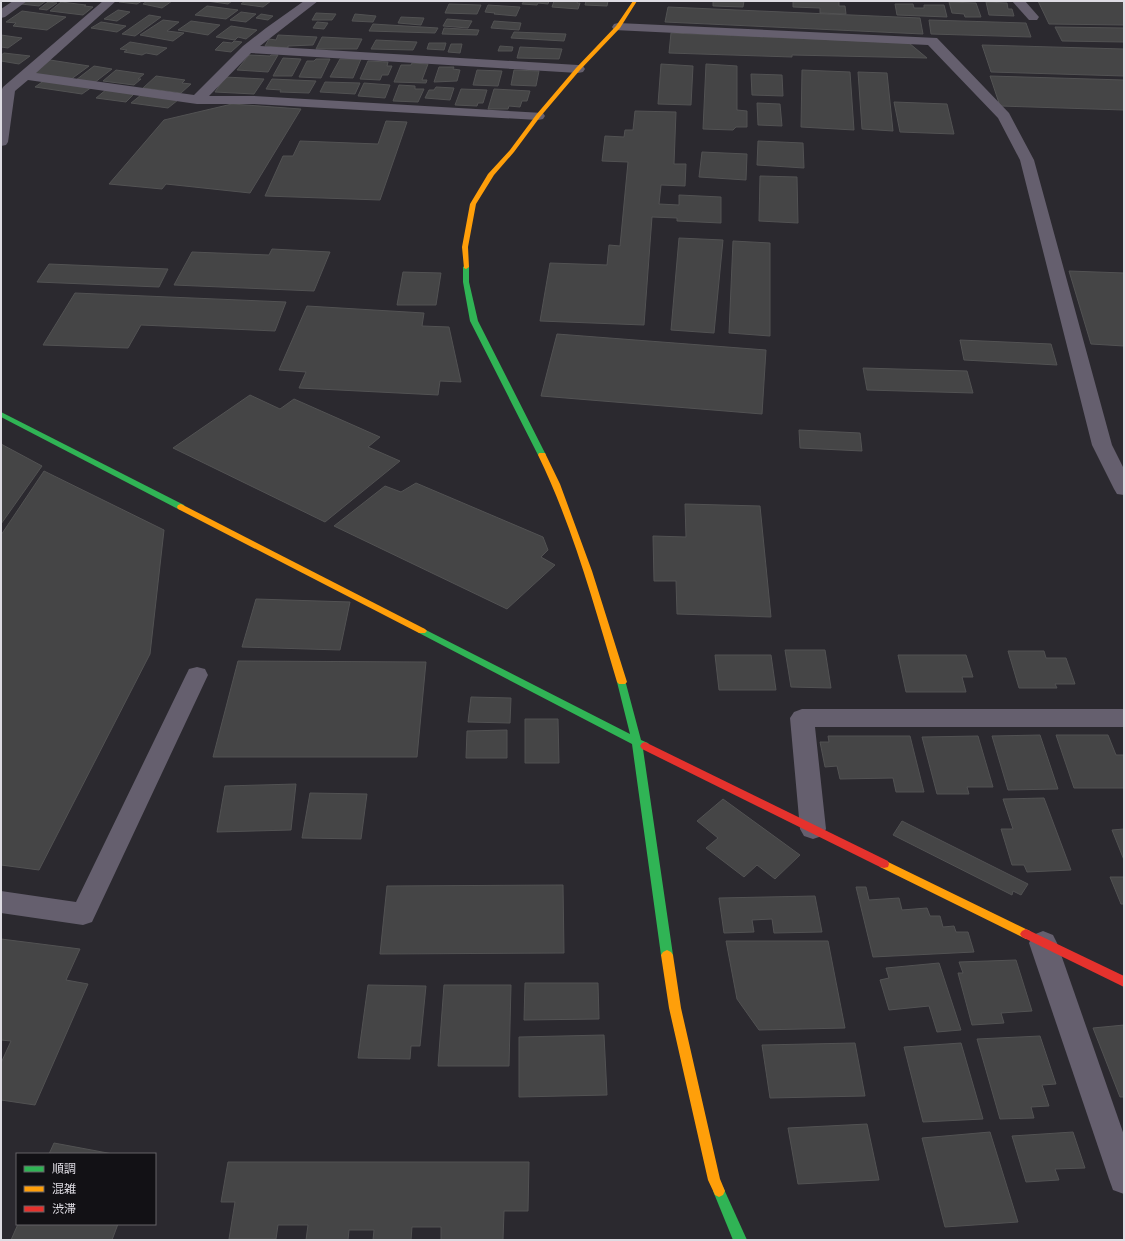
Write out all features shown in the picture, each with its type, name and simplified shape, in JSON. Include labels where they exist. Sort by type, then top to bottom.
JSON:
[{"type":"street","points":[[1,14],[21,1]]},
{"type":"street","points":[[1,142],[8,90],[110,1]]},
{"type":"street","points":[[197,100],[248,49],[312,1]]},
{"type":"street","points":[[635,1],[618,26],[578,69],[538,116],[512,151],[491,174],[473,204],[465,247],[466,282],[474,321],[556,484],[588,571],[620,673],[637,742],[675,1008],[714,1180],[740,1240]]},
{"type":"street","points":[[1018,1],[1033,17]]},
{"type":"street","points":[[618,26],[932,41],[1004,116],[1027,160],[1102,445],[1124,489]]},
{"type":"street","points":[[248,49],[578,69]]},
{"type":"street","points":[[24,75],[197,100],[254,100],[538,116]]},
{"type":"street","points":[[1,414],[637,742],[1124,982]]},
{"type":"street","points":[[1,902],[83,914],[197,675]]},
{"type":"street","points":[[813,829],[802,718],[1124,718]]},
{"type":"street","points":[[1044,943],[1124,1179]]},
{"type":"building","points":[[26,1],[46,1],[39,6],[21,4]]},
{"type":"building","points":[[142,1],[137,4],[119,2]]},
{"type":"building","points":[[147,1],[172,1],[162,8],[143,4]]},
{"type":"building","points":[[207,1],[232,1],[228,4]]},
{"type":"building","points":[[245,1],[271,1],[263,7],[241,4]]},
{"type":"building","points":[[524,1],[549,1],[548,4],[538,3],[537,5],[522,4]]},
{"type":"building","points":[[554,1],[578,1],[577,3],[580,3],[578,9],[552,7]]},
{"type":"building","points":[[586,1],[608,1],[607,6],[585,5]]},
{"type":"building","points":[[713,1],[744,1],[743,7],[713,6]]},
{"type":"building","points":[[793,1],[839,1],[839,6],[845,6],[846,14],[820,13],[820,8],[793,7]]},
{"type":"building","points":[[1038,1],[1124,1],[1124,25],[1049,24]]},
{"type":"building","points":[[48,2],[57,3],[47,10],[39,9]]},
{"type":"building","points":[[61,2],[93,7],[83,15],[50,11]]},
{"type":"building","points":[[949,2],[976,3],[981,17],[965,17],[964,14],[952,13]]},
{"type":"building","points":[[986,2],[1007,3],[1008,9],[1012,9],[1014,16],[989,15]]},
{"type":"building","points":[[449,4],[481,5],[477,14],[445,13]]},
{"type":"building","points":[[895,4],[913,4],[914,8],[924,8],[924,5],[944,5],[947,17],[897,15]]},
{"type":"building","points":[[488,5],[520,7],[516,16],[485,12]]},
{"type":"building","points":[[207,6],[238,10],[226,19],[195,15]]},
{"type":"building","points":[[668,7],[920,18],[923,34],[665,22]]},
{"type":"building","points":[[118,10],[130,12],[117,21],[104,19]]},
{"type":"building","points":[[22,11],[66,17],[47,30],[13,26],[16,23],[6,22]]},
{"type":"building","points":[[241,12],[256,14],[246,22],[230,20]]},
{"type":"building","points":[[316,13],[336,14],[332,20],[312,20]]},
{"type":"building","points":[[261,14],[273,16],[268,20],[256,18]]},
{"type":"building","points":[[355,14],[376,16],[373,22],[352,21]]},
{"type":"building","points":[[149,15],[161,17],[135,36],[122,34]]},
{"type":"building","points":[[401,17],[424,18],[421,25],[398,23]]},
{"type":"building","points":[[447,19],[472,21],[468,28],[443,26]]},
{"type":"building","points":[[163,20],[179,22],[167,31],[184,33],[173,41],[140,35]]},
{"type":"building","points":[[929,20],[1026,23],[1031,37],[931,34]]},
{"type":"building","points":[[191,21],[220,25],[208,35],[178,30]]},
{"type":"building","points":[[494,21],[521,23],[519,30],[491,28]]},
{"type":"building","points":[[101,22],[126,26],[117,32],[91,28]]},
{"type":"building","points":[[317,22],[328,23],[324,29],[313,28]]},
{"type":"building","points":[[373,24],[438,28],[435,33],[369,31]]},
{"type":"building","points":[[231,26],[257,30],[246,39],[238,37],[235,40],[216,37]]},
{"type":"building","points":[[1055,27],[1124,28],[1124,42],[1062,41]]},
{"type":"building","points":[[444,28],[479,30],[477,35],[442,34]]},
{"type":"building","points":[[514,32],[566,34],[564,41],[511,38]]},
{"type":"building","points":[[671,33],[909,43],[927,58],[792,55],[792,57],[669,53]]},
{"type":"building","points":[[1,35],[22,38],[8,48],[1,47]]},
{"type":"building","points":[[278,35],[317,37],[313,45],[288,46],[288,48],[265,46],[269,39],[276,40]]},
{"type":"building","points":[[322,37],[362,39],[357,49],[316,49]]},
{"type":"building","points":[[376,40],[417,42],[413,50],[371,49]]},
{"type":"building","points":[[234,41],[242,42],[231,52],[215,50],[223,42],[232,43]]},
{"type":"building","points":[[130,42],[167,48],[157,55],[146,53],[142,55],[124,52],[127,50],[120,49]]},
{"type":"building","points":[[429,43],[446,43],[444,50],[427,49]]},
{"type":"building","points":[[451,44],[462,44],[460,53],[448,52]]},
{"type":"building","points":[[982,45],[1124,49],[1124,76],[991,72]]},
{"type":"building","points":[[500,46],[513,47],[512,51],[498,51]]},
{"type":"building","points":[[520,47],[562,49],[559,59],[517,58]]},
{"type":"building","points":[[4,53],[30,56],[19,64],[1,61],[1,55]]},
{"type":"building","points":[[249,55],[278,55],[268,72],[237,70]]},
{"type":"building","points":[[283,58],[301,59],[292,76],[273,76]]},
{"type":"building","points":[[316,59],[330,59],[321,78],[299,77],[307,61],[314,61]]},
{"type":"building","points":[[340,59],[361,59],[353,78],[330,77]]},
{"type":"building","points":[[50,60],[89,66],[70,80],[30,74]]},
{"type":"building","points":[[368,61],[388,62],[387,66],[392,66],[388,75],[382,75],[380,80],[360,79]]},
{"type":"building","points":[[412,63],[428,64],[422,80],[427,80],[426,83],[394,82],[401,65],[411,65]]},
{"type":"building","points":[[661,64],[693,66],[691,105],[658,104]]},
{"type":"building","points":[[706,64],[737,66],[737,110],[747,111],[747,127],[736,127],[733,130],[703,129]]},
{"type":"building","points":[[94,66],[112,69],[94,83],[76,80]]},
{"type":"building","points":[[439,67],[454,67],[453,69],[460,70],[457,81],[434,82]]},
{"type":"building","points":[[116,70],[144,74],[134,85],[103,81]]},
{"type":"building","points":[[477,70],[502,71],[498,86],[473,85]]},
{"type":"building","points":[[514,70],[539,71],[536,86],[511,85]]},
{"type":"building","points":[[802,70],[850,72],[854,130],[801,127]]},
{"type":"building","points":[[858,72],[887,73],[893,131],[862,129]]},
{"type":"building","points":[[751,74],[782,75],[783,96],[752,95]]},
{"type":"building","points":[[156,76],[185,80],[182,83],[191,84],[181,93],[143,88]]},
{"type":"building","points":[[990,76],[1124,80],[1124,110],[1000,106]]},
{"type":"building","points":[[225,77],[264,79],[254,94],[215,92]]},
{"type":"building","points":[[272,79],[316,81],[309,93],[280,92],[281,90],[266,89]]},
{"type":"building","points":[[45,80],[92,87],[82,94],[35,87]]},
{"type":"building","points":[[325,82],[360,83],[355,94],[320,92]]},
{"type":"building","points":[[364,83],[390,85],[385,98],[358,96]]},
{"type":"building","points":[[399,85],[415,86],[415,89],[424,89],[418,102],[393,101]]},
{"type":"building","points":[[436,87],[454,88],[450,100],[425,98],[429,90],[434,90]]},
{"type":"building","points":[[107,89],[135,93],[126,102],[96,98]]},
{"type":"building","points":[[461,89],[487,90],[483,103],[478,103],[477,106],[455,105]]},
{"type":"building","points":[[494,89],[530,91],[527,101],[522,101],[520,107],[509,106],[508,109],[488,109]]},
{"type":"building","points":[[141,95],[178,100],[168,108],[131,103]]},
{"type":"building","points":[[894,102],[947,104],[954,134],[900,132]]},
{"type":"building","points":[[757,103],[780,104],[782,126],[758,125]]},
{"type":"building","points":[[232,104],[301,109],[250,193],[166,184],[162,189],[109,184],[164,120]]},
{"type":"building","points":[[635,111],[676,112],[674,164],[686,164],[685,186],[661,185],[659,204],[679,205],[679,195],[721,197],[721,223],[677,221],[677,218],[652,217],[644,325],[540,321],[550,263],[607,265],[609,245],[620,246],[628,162],[602,161],[605,136],[624,137],[625,130],[633,130]]},
{"type":"building","points":[[386,121],[407,122],[380,200],[265,196],[283,156],[293,156],[300,141],[378,144]]},
{"type":"building","points":[[758,141],[803,143],[804,168],[757,165]]},
{"type":"building","points":[[702,152],[747,154],[746,180],[699,177]]},
{"type":"building","points":[[760,176],[797,177],[798,223],[759,221]]},
{"type":"building","points":[[679,238],[723,240],[714,333],[671,330]]},
{"type":"building","points":[[733,241],[770,243],[770,336],[729,333]]},
{"type":"building","points":[[272,249],[330,252],[314,291],[174,285],[192,252],[269,255]]},
{"type":"building","points":[[49,264],[168,269],[159,287],[37,282]]},
{"type":"building","points":[[1069,271],[1124,273],[1124,346],[1091,344]]},
{"type":"building","points":[[403,272],[441,273],[436,305],[397,305]]},
{"type":"building","points":[[75,293],[286,302],[275,331],[141,325],[128,348],[43,345]]},
{"type":"building","points":[[307,306],[424,313],[422,326],[449,327],[461,382],[440,381],[438,395],[299,388],[306,372],[279,370]]},
{"type":"building","points":[[557,334],[766,350],[762,414],[541,396]]},
{"type":"building","points":[[960,340],[1051,344],[1057,365],[964,360]]},
{"type":"building","points":[[863,368],[967,371],[973,393],[867,390]]},
{"type":"building","points":[[250,395],[280,409],[294,399],[380,437],[368,447],[400,461],[325,522],[173,448]]},
{"type":"building","points":[[799,430],[860,433],[862,451],[800,448]]},
{"type":"building","points":[[1,444],[42,466],[1,524]]},
{"type":"building","points":[[44,471],[164,530],[150,654],[39,870],[1,865],[1,535]]},
{"type":"building","points":[[416,483],[543,537],[548,550],[541,557],[555,565],[507,609],[334,526],[385,486],[401,492]]},
{"type":"building","points":[[685,504],[760,506],[771,617],[677,614],[676,581],[654,581],[653,536],[686,537]]},
{"type":"building","points":[[256,599],[350,602],[340,650],[242,647]]},
{"type":"building","points":[[785,650],[825,650],[831,688],[791,687]]},
{"type":"building","points":[[1008,651],[1044,651],[1046,658],[1066,658],[1075,684],[1055,684],[1057,688],[1019,688]]},
{"type":"building","points":[[715,655],[771,655],[776,690],[719,690]]},
{"type":"building","points":[[898,655],[966,655],[973,677],[962,677],[966,692],[906,692]]},
{"type":"building","points":[[238,661],[426,662],[417,757],[213,757]]},
{"type":"building","points":[[471,697],[511,698],[510,723],[468,722]]},
{"type":"building","points":[[525,719],[558,719],[559,763],[525,763]]},
{"type":"building","points":[[507,730],[507,758],[466,758],[467,731]]},
{"type":"building","points":[[1040,735],[1058,789],[1008,790],[992,736]]},
{"type":"building","points":[[1056,735],[1108,735],[1116,755],[1124,755],[1124,788],[1074,788]]},
{"type":"building","points":[[828,736],[910,736],[924,792],[896,792],[893,778],[840,779],[837,766],[825,767],[820,742],[829,742]]},
{"type":"building","points":[[978,736],[993,787],[967,787],[969,794],[937,794],[922,737]]},
{"type":"building","points":[[296,784],[291,830],[217,832],[225,786]]},
{"type":"building","points":[[310,793],[367,794],[361,839],[302,838]]},
{"type":"building","points":[[1044,798],[1071,870],[1027,872],[1024,865],[1012,865],[1001,829],[1013,829],[1003,799]]},
{"type":"building","points":[[723,799],[800,855],[775,879],[757,865],[744,877],[706,848],[718,838],[697,821]]},
{"type":"building","points":[[902,821],[1028,884],[1021,895],[1013,891],[1012,895],[893,835]]},
{"type":"building","points":[[1124,829],[1124,860],[1112,830]]},
{"type":"building","points":[[1110,877],[1124,877],[1124,904],[1121,904]]},
{"type":"building","points":[[563,885],[564,953],[380,954],[387,886]]},
{"type":"building","points":[[856,887],[866,887],[869,900],[899,898],[902,910],[927,908],[930,916],[940,916],[943,927],[954,926],[956,932],[968,932],[974,952],[873,957]]},
{"type":"building","points":[[815,896],[822,932],[774,933],[772,919],[752,920],[754,932],[724,933],[719,898]]},
{"type":"building","points":[[1,939],[80,949],[66,980],[88,984],[35,1105],[1,1100],[1,1063],[11,1041],[1,1040]]},
{"type":"building","points":[[726,941],[828,941],[845,1028],[759,1030],[737,999]]},
{"type":"building","points":[[1016,960],[1032,1011],[1001,1013],[1004,1023],[972,1025],[958,973],[963,973],[959,962]]},
{"type":"building","points":[[939,963],[961,1030],[937,1032],[929,1006],[889,1010],[880,980],[889,978],[886,968]]},
{"type":"building","points":[[525,983],[598,983],[599,1019],[524,1020]]},
{"type":"building","points":[[368,985],[426,986],[420,1046],[411,1046],[410,1059],[358,1058]]},
{"type":"building","points":[[444,985],[511,985],[509,1066],[438,1066]]},
{"type":"building","points":[[1124,1025],[1124,1097],[1120,1097],[1093,1028]]},
{"type":"building","points":[[604,1035],[607,1095],[519,1097],[519,1037]]},
{"type":"building","points":[[1040,1036],[1056,1084],[1042,1085],[1049,1106],[1031,1107],[1034,1118],[1000,1119],[977,1039]]},
{"type":"building","points":[[855,1043],[865,1096],[770,1098],[762,1045]]},
{"type":"building","points":[[961,1043],[983,1119],[923,1122],[904,1047]]},
{"type":"building","points":[[867,1124],[879,1180],[798,1184],[788,1128]]},
{"type":"building","points":[[990,1132],[1018,1222],[945,1227],[922,1138]]},
{"type":"building","points":[[1073,1132],[1085,1168],[1055,1169],[1059,1180],[1026,1182],[1012,1136]]},
{"type":"building","points":[[54,1143],[108,1153],[49,1153]]},
{"type":"building","points":[[228,1162],[529,1162],[528,1211],[504,1211],[503,1240],[441,1240],[441,1227],[412,1227],[411,1240],[373,1240],[374,1230],[349,1230],[348,1240],[306,1240],[308,1225],[278,1225],[276,1239],[229,1239],[235,1202],[221,1202]]},
{"type":"building","points":[[18,1225],[118,1225],[112,1240],[11,1240]]},
{"type":"traffic: fast","points":[[466,267],[466,282],[474,321],[542,455]]},
{"type":"traffic: fast","points":[[1,414],[181,507]]},
{"type":"traffic: fast","points":[[422,631],[645,746]]},
{"type":"traffic: fast","points":[[622,682],[637,742],[667,955]]},
{"type":"traffic: fast","points":[[719,1191],[740,1240]]},
{"type":"traffic: slow","points":[[466,267],[465,247],[473,204],[491,174],[512,151],[538,116],[578,69],[618,27],[635,1]]},
{"type":"traffic: slow","points":[[542,455],[556,484],[588,571],[622,682]]},
{"type":"traffic: slow","points":[[181,507],[422,631]]},
{"type":"traffic: slow","points":[[884,864],[1026,934]]},
{"type":"traffic: slow","points":[[667,955],[675,1008],[714,1180],[719,1191]]},
{"type":"traffic: jam","points":[[645,746],[884,864]]},
{"type":"traffic: jam","points":[[1026,934],[1124,982]]}]
